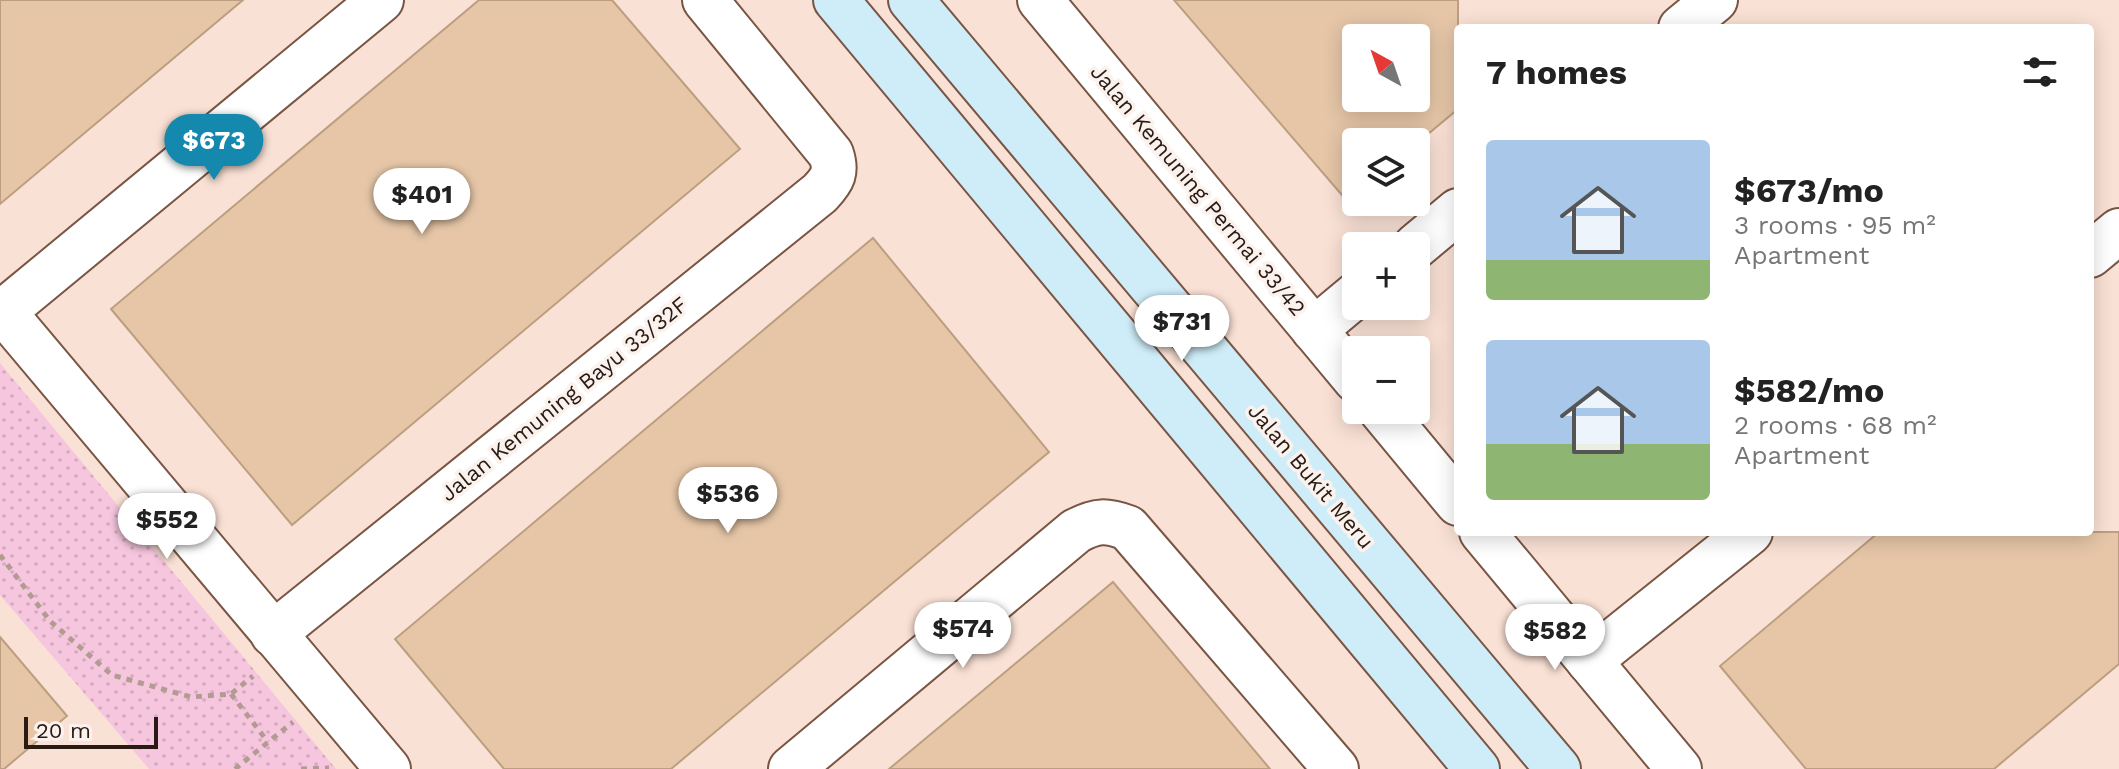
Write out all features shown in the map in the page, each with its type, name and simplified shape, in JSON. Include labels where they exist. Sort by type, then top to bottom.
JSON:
[{"type":"main road","points":[[836,0],[1477,769]]},
{"type":"main road","name":"Jalan Bukit Meru","points":[[911,0],[1558,769]]},
{"type":"street","points":[[381,0],[2,310],[388,769]]},
{"type":"street","name":"Jalan Kemuning Bayu 33/32F","points":[[280,642],[833,179],[836,167],[831,154],[705,0]]},
{"type":"street","name":"Jalan Kemuning Permai 33/42","points":[[1040,0],[1342,363]]},
{"type":"street","points":[[1686,24],[1715,0]]},
{"type":"street","points":[[1430,234],[1454,214]]},
{"type":"street","points":[[2094,252],[2119,231]]},
{"type":"street","points":[[1314,330],[1342,307]]},
{"type":"street","points":[[1393,424],[1454,498]]},
{"type":"street","points":[[791,769],[1076,531],[1094,522],[1128,528],[1336,769]]},
{"type":"street","points":[[1485,536],[1679,769]]},
{"type":"street","points":[[1589,661],[1745,536]]},
{"type":"path","points":[[0,555],[50,621],[112,675],[191,697],[231,694],[280,642]]},
{"type":"path","points":[[231,694],[268,742]]},
{"type":"path","points":[[235,769],[326,696]]},
{"type":"path","points":[[301,769],[332,769]]},
{"type":"shaded area","points":[[0,363],[336,769],[149,769],[0,595]]},
{"type":"building","points":[[0,0],[243,0],[0,204]]},
{"type":"building","points":[[479,0],[612,0],[740,149],[292,525],[111,309]]},
{"type":"building","points":[[1174,0],[1458,0],[1458,24],[1454,24],[1454,112],[1430,132],[1430,128],[1342,128],[1342,195]]},
{"type":"building","points":[[873,238],[1049,452],[671,769],[504,769],[395,639]]},
{"type":"building","points":[[2094,532],[2119,532],[2119,664],[1994,769],[1806,769],[1720,666],[1874,536],[2094,536]]},
{"type":"building","points":[[1113,582],[1270,769],[889,769],[1016,663]]},
{"type":"building","points":[[0,637],[67,716],[4,769],[0,769]]}]
